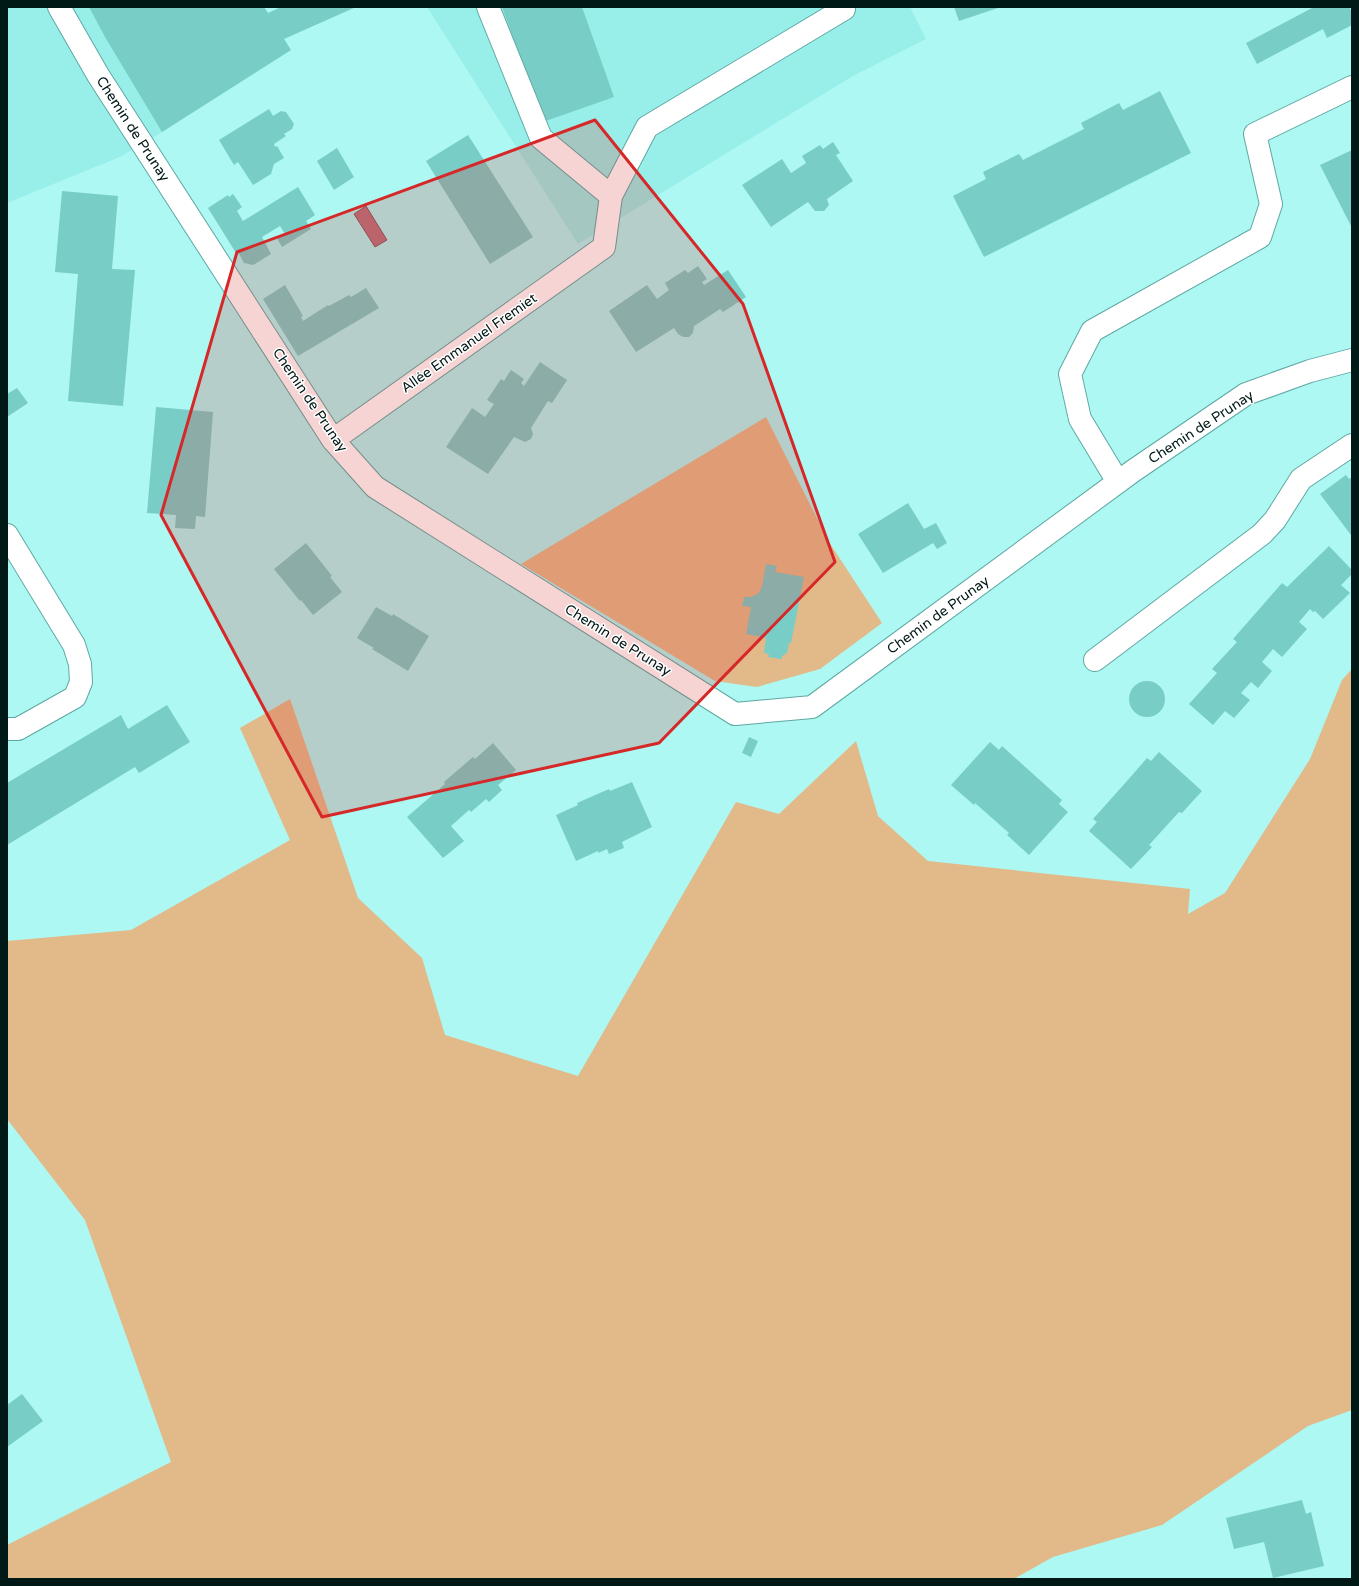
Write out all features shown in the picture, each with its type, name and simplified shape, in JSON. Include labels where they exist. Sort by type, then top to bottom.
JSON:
[{"type":"street","name":"Chemin de Prunay","points":[[59,7],[98,75],[333,440],[375,487],[735,714],[812,707],[1118,482],[1246,394],[1310,371],[1352,360]]},
{"type":"street","points":[[488,7],[541,138],[611,196],[647,127],[844,8]]},
{"type":"street","points":[[1118,482],[1080,419],[1070,374],[1092,331],[1260,237],[1271,204],[1255,134],[1352,87]]},
{"type":"street","name":"Allée Emmanuel Fremiet","points":[[333,440],[604,247],[611,196]]},
{"type":"street","points":[[1095,660],[1262,534],[1275,520],[1301,479],[1352,445]]},
{"type":"street","points":[[7,535],[74,645],[80,664],[81,682],[75,697],[18,730],[7,729]]},
{"type":"highlighted area","points":[[595,120],[743,304],[835,562],[659,743],[322,817],[161,515],[237,252]]},
{"type":"shaded area","points":[[7,7],[264,7],[291,50],[122,156],[7,203]]},
{"type":"shaded area","points":[[427,7],[910,7],[926,39],[853,76],[578,244]]},
{"type":"shaded area","points":[[366,206],[387,240],[375,247],[354,214]]},
{"type":"shaded area","points":[[766,417],[829,542],[882,623],[820,669],[757,687],[715,681],[521,564]]},
{"type":"shaded area","points":[[1352,669],[1352,1410],[1308,1426],[1162,1525],[1053,1557],[1014,1579],[7,1579],[7,1545],[171,1462],[85,1220],[7,1119],[7,941],[131,930],[290,840],[240,728],[290,699],[358,898],[422,958],[445,1035],[578,1076],[736,802],[779,814],[856,741],[878,816],[928,861],[1190,889],[1188,914],[1225,893],[1310,759],[1342,680]]},
{"type":"building","points":[[89,7],[264,7],[268,13],[281,7],[356,7],[284,39],[291,50],[162,132],[105,37]]},
{"type":"building","points":[[502,7],[582,7],[614,97],[543,122]]},
{"type":"building","points":[[954,7],[1001,7],[959,21]]},
{"type":"building","points":[[1314,7],[1349,7],[1352,12],[1352,25],[1327,38],[1323,29],[1257,64],[1246,43]]},
{"type":"building","points":[[1160,91],[1191,153],[984,257],[953,196],[986,179],[983,172],[1019,154],[1023,160],[1084,129],[1081,123],[1119,103],[1123,110]]},
{"type":"building","points":[[269,109],[273,116],[281,111],[286,112],[294,124],[292,129],[284,134],[286,136],[274,144],[275,147],[277,146],[284,158],[274,164],[271,174],[253,185],[238,162],[234,165],[219,140]]},
{"type":"building","points":[[468,135],[533,237],[490,264],[426,161]]},
{"type":"building","points":[[833,142],[840,153],[836,155],[853,181],[827,199],[829,205],[824,211],[815,211],[808,202],[771,227],[742,185],[782,159],[791,173],[806,163],[802,156],[820,145],[823,149]]},
{"type":"building","points":[[337,148],[354,177],[334,190],[317,161]]},
{"type":"building","points":[[1352,150],[1352,228],[1320,165]]},
{"type":"building","points":[[298,187],[315,215],[306,221],[311,229],[282,247],[277,238],[285,234],[280,226],[262,237],[271,254],[253,265],[244,263],[238,252],[236,253],[208,208],[228,195],[229,197],[233,194],[242,207],[237,211],[243,221]]},
{"type":"building","points":[[62,191],[118,196],[112,269],[135,270],[123,406],[68,401],[78,274],[55,272]]},
{"type":"building","points":[[698,266],[707,279],[702,282],[704,285],[728,270],[746,297],[723,312],[720,309],[694,326],[693,333],[689,337],[683,337],[678,334],[674,328],[636,352],[609,311],[647,285],[657,299],[669,290],[665,283],[685,270],[688,273]]},
{"type":"building","points":[[285,285],[303,316],[301,317],[303,321],[328,305],[329,306],[349,295],[351,297],[366,288],[379,308],[298,356],[263,299]]},
{"type":"building","points":[[540,362],[567,380],[552,403],[548,401],[531,428],[533,434],[531,439],[525,442],[514,437],[488,474],[446,447],[472,408],[485,417],[494,404],[487,400],[501,379],[504,381],[511,370],[524,379],[521,383],[524,386]]},
{"type":"building","points":[[17,388],[28,403],[7,417],[7,394]]},
{"type":"building","points":[[156,407],[213,412],[205,517],[196,516],[195,529],[175,528],[176,515],[147,513]]},
{"type":"building","points":[[1346,475],[1349,479],[1352,477],[1351,535],[1320,494]]},
{"type":"building","points":[[908,503],[924,529],[936,523],[947,543],[937,549],[933,543],[883,573],[858,534]]},
{"type":"building","points":[[306,543],[332,576],[330,577],[342,592],[313,615],[274,569]]},
{"type":"building","points":[[1329,546],[1352,570],[1352,574],[1341,585],[1350,593],[1323,619],[1315,611],[1313,612],[1310,609],[1299,622],[1307,629],[1282,657],[1273,649],[1262,662],[1272,671],[1258,688],[1251,682],[1241,693],[1250,700],[1234,718],[1225,711],[1213,725],[1189,704],[1217,673],[1212,669],[1237,642],[1233,639],[1282,583],[1287,587]]},
{"type":"building","points":[[766,564],[777,566],[775,572],[804,577],[791,643],[789,643],[787,653],[782,656],[782,659],[768,657],[769,654],[764,653],[766,638],[746,634],[751,607],[742,606],[744,597],[751,597],[759,593],[762,586]]},
{"type":"building","points":[[376,607],[392,616],[393,614],[429,636],[408,671],[357,638]]},
{"type":"building","points":[[1151,681],[1160,686],[1164,692],[1164,706],[1160,712],[1151,717],[1143,717],[1134,712],[1130,706],[1129,695],[1134,686],[1140,682]]},
{"type":"building","points":[[167,705],[190,742],[139,773],[135,767],[7,845],[7,783],[121,715],[128,729]]},
{"type":"building","points":[[749,737],[758,741],[751,757],[742,753]]},
{"type":"building","points":[[990,742],[999,750],[1002,746],[1062,800],[1059,804],[1068,812],[1029,855],[1007,835],[1009,833],[975,803],[974,805],[951,785]]},
{"type":"building","points":[[493,743],[516,770],[498,785],[502,790],[489,802],[486,799],[471,812],[469,810],[451,826],[464,841],[443,858],[407,817],[473,757],[475,759]]},
{"type":"building","points":[[1159,752],[1202,791],[1182,813],[1179,812],[1149,845],[1152,847],[1131,869],[1089,831],[1097,822],[1093,819],[1147,758],[1151,761]]},
{"type":"building","points":[[632,782],[652,827],[622,842],[624,848],[609,854],[607,849],[598,853],[598,851],[576,861],[556,815],[578,805],[577,803],[609,789],[610,791]]},
{"type":"building","points":[[22,1394],[43,1421],[7,1447],[7,1405]]},
{"type":"building","points":[[1302,1500],[1306,1514],[1311,1512],[1324,1566],[1273,1578],[1264,1542],[1234,1549],[1226,1518]]}]
